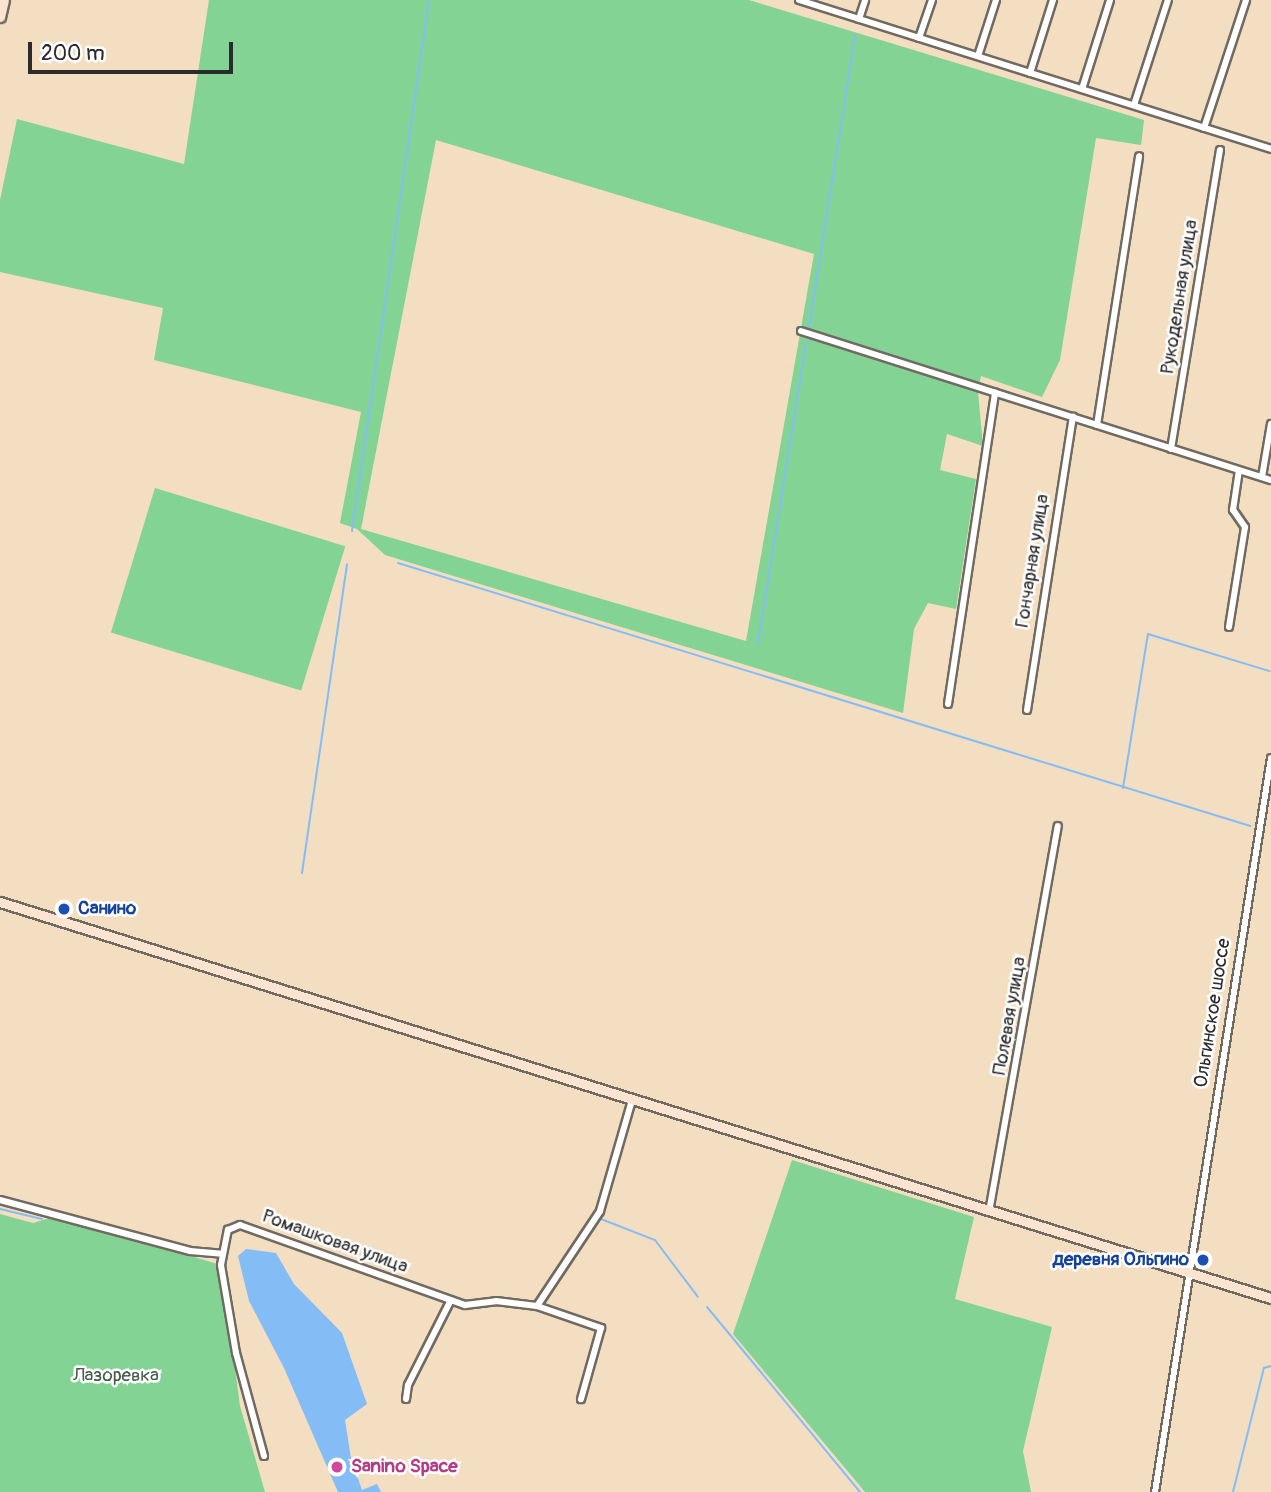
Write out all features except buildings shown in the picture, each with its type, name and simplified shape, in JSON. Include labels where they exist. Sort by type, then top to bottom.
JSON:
[{"type":"street","points":[[0,18],[4,0]]},
{"type":"street","points":[[801,0],[1271,149]]},
{"type":"street","points":[[859,19],[865,0]]},
{"type":"street","points":[[919,38],[932,0]]},
{"type":"street","points":[[978,56],[996,0]]},
{"type":"street","points":[[1030,73],[1053,0]]},
{"type":"street","points":[[1082,89],[1111,0]]},
{"type":"street","points":[[1134,106],[1168,0]]},
{"type":"street","points":[[1204,128],[1246,0]]},
{"type":"street","name":"Рукодельная улица","points":[[1171,449],[1220,150]]},
{"type":"street","points":[[1097,425],[1139,156]]},
{"type":"street","points":[[801,331],[1271,480]]},
{"type":"street","points":[[948,704],[995,393]]},
{"type":"street","name":"Гончарная улица","points":[[1027,710],[1073,417]]},
{"type":"street","points":[[1262,477],[1271,424]]},
{"type":"street","points":[[1229,627],[1245,527],[1233,510],[1239,470]]},
{"type":"street","name":"Ольгинское шоссе","points":[[1155,1492],[1271,758]]},
{"type":"street","name":"Полевая улица","points":[[989,1212],[1058,826]]},
{"type":"street","points":[[0,902],[1271,1298]]},
{"type":"street","points":[[537,1306],[600,1211],[632,1100]]},
{"type":"street","points":[[0,1200],[190,1251],[222,1254],[236,1353],[264,1456]]},
{"type":"street","name":"Ромашковая улица","points":[[222,1254],[229,1230],[240,1225],[466,1305],[495,1301],[537,1306],[601,1328],[581,1399]]},
{"type":"street","points":[[406,1399],[408,1385],[451,1300]]},
{"type":"green space","points":[[209,0],[749,0],[1144,120],[1141,145],[1096,138],[1060,360],[1042,397],[981,376],[978,392],[983,446],[947,434],[940,470],[976,479],[956,609],[928,603],[914,629],[903,713],[385,555],[357,529],[340,523],[361,412],[154,360],[163,308],[0,272],[0,200],[17,119],[184,164]],"holes":[[[436,140],[814,254],[746,641],[361,529]]]},
{"type":"green space","points":[[155,488],[345,546],[301,691],[111,632]]},
{"type":"green space","points":[[792,1160],[974,1217],[955,1299],[1052,1327],[1023,1451],[1031,1492],[865,1492],[733,1334]]},
{"type":"green space","name":"Лазоревка","points":[[0,1214],[33,1223],[57,1216],[221,1265],[240,1406],[265,1492],[0,1492]]},
{"type":"water","points":[[246,1249],[276,1253],[294,1284],[342,1333],[367,1404],[345,1420],[351,1458],[362,1490],[377,1484],[381,1492],[338,1492],[284,1368],[249,1301],[238,1256]]},
{"type":"waterway","points":[[352,531],[429,0]]},
{"type":"waterway","points":[[809,327],[855,36]]},
{"type":"waterway","points":[[758,643],[806,343]]},
{"type":"waterway","points":[[398,563],[1250,826]]},
{"type":"waterway","points":[[302,873],[347,564]]},
{"type":"waterway","points":[[1123,788],[1148,634],[1269,671]]},
{"type":"waterway","points":[[0,1209],[42,1219]]},
{"type":"waterway","points":[[601,1219],[655,1240],[698,1297]]},
{"type":"waterway","points":[[707,1307],[860,1492]]},
{"type":"waterway","points":[[1233,1492],[1264,1368],[1271,1366]]},
{"type":"place","name":"Санино","points":[[64,909]]},
{"type":"place","name":"деревня Ольгино","points":[[1203,1260]]},
{"type":"place","name":"Sanino Space","points":[[337,1467]]}]
